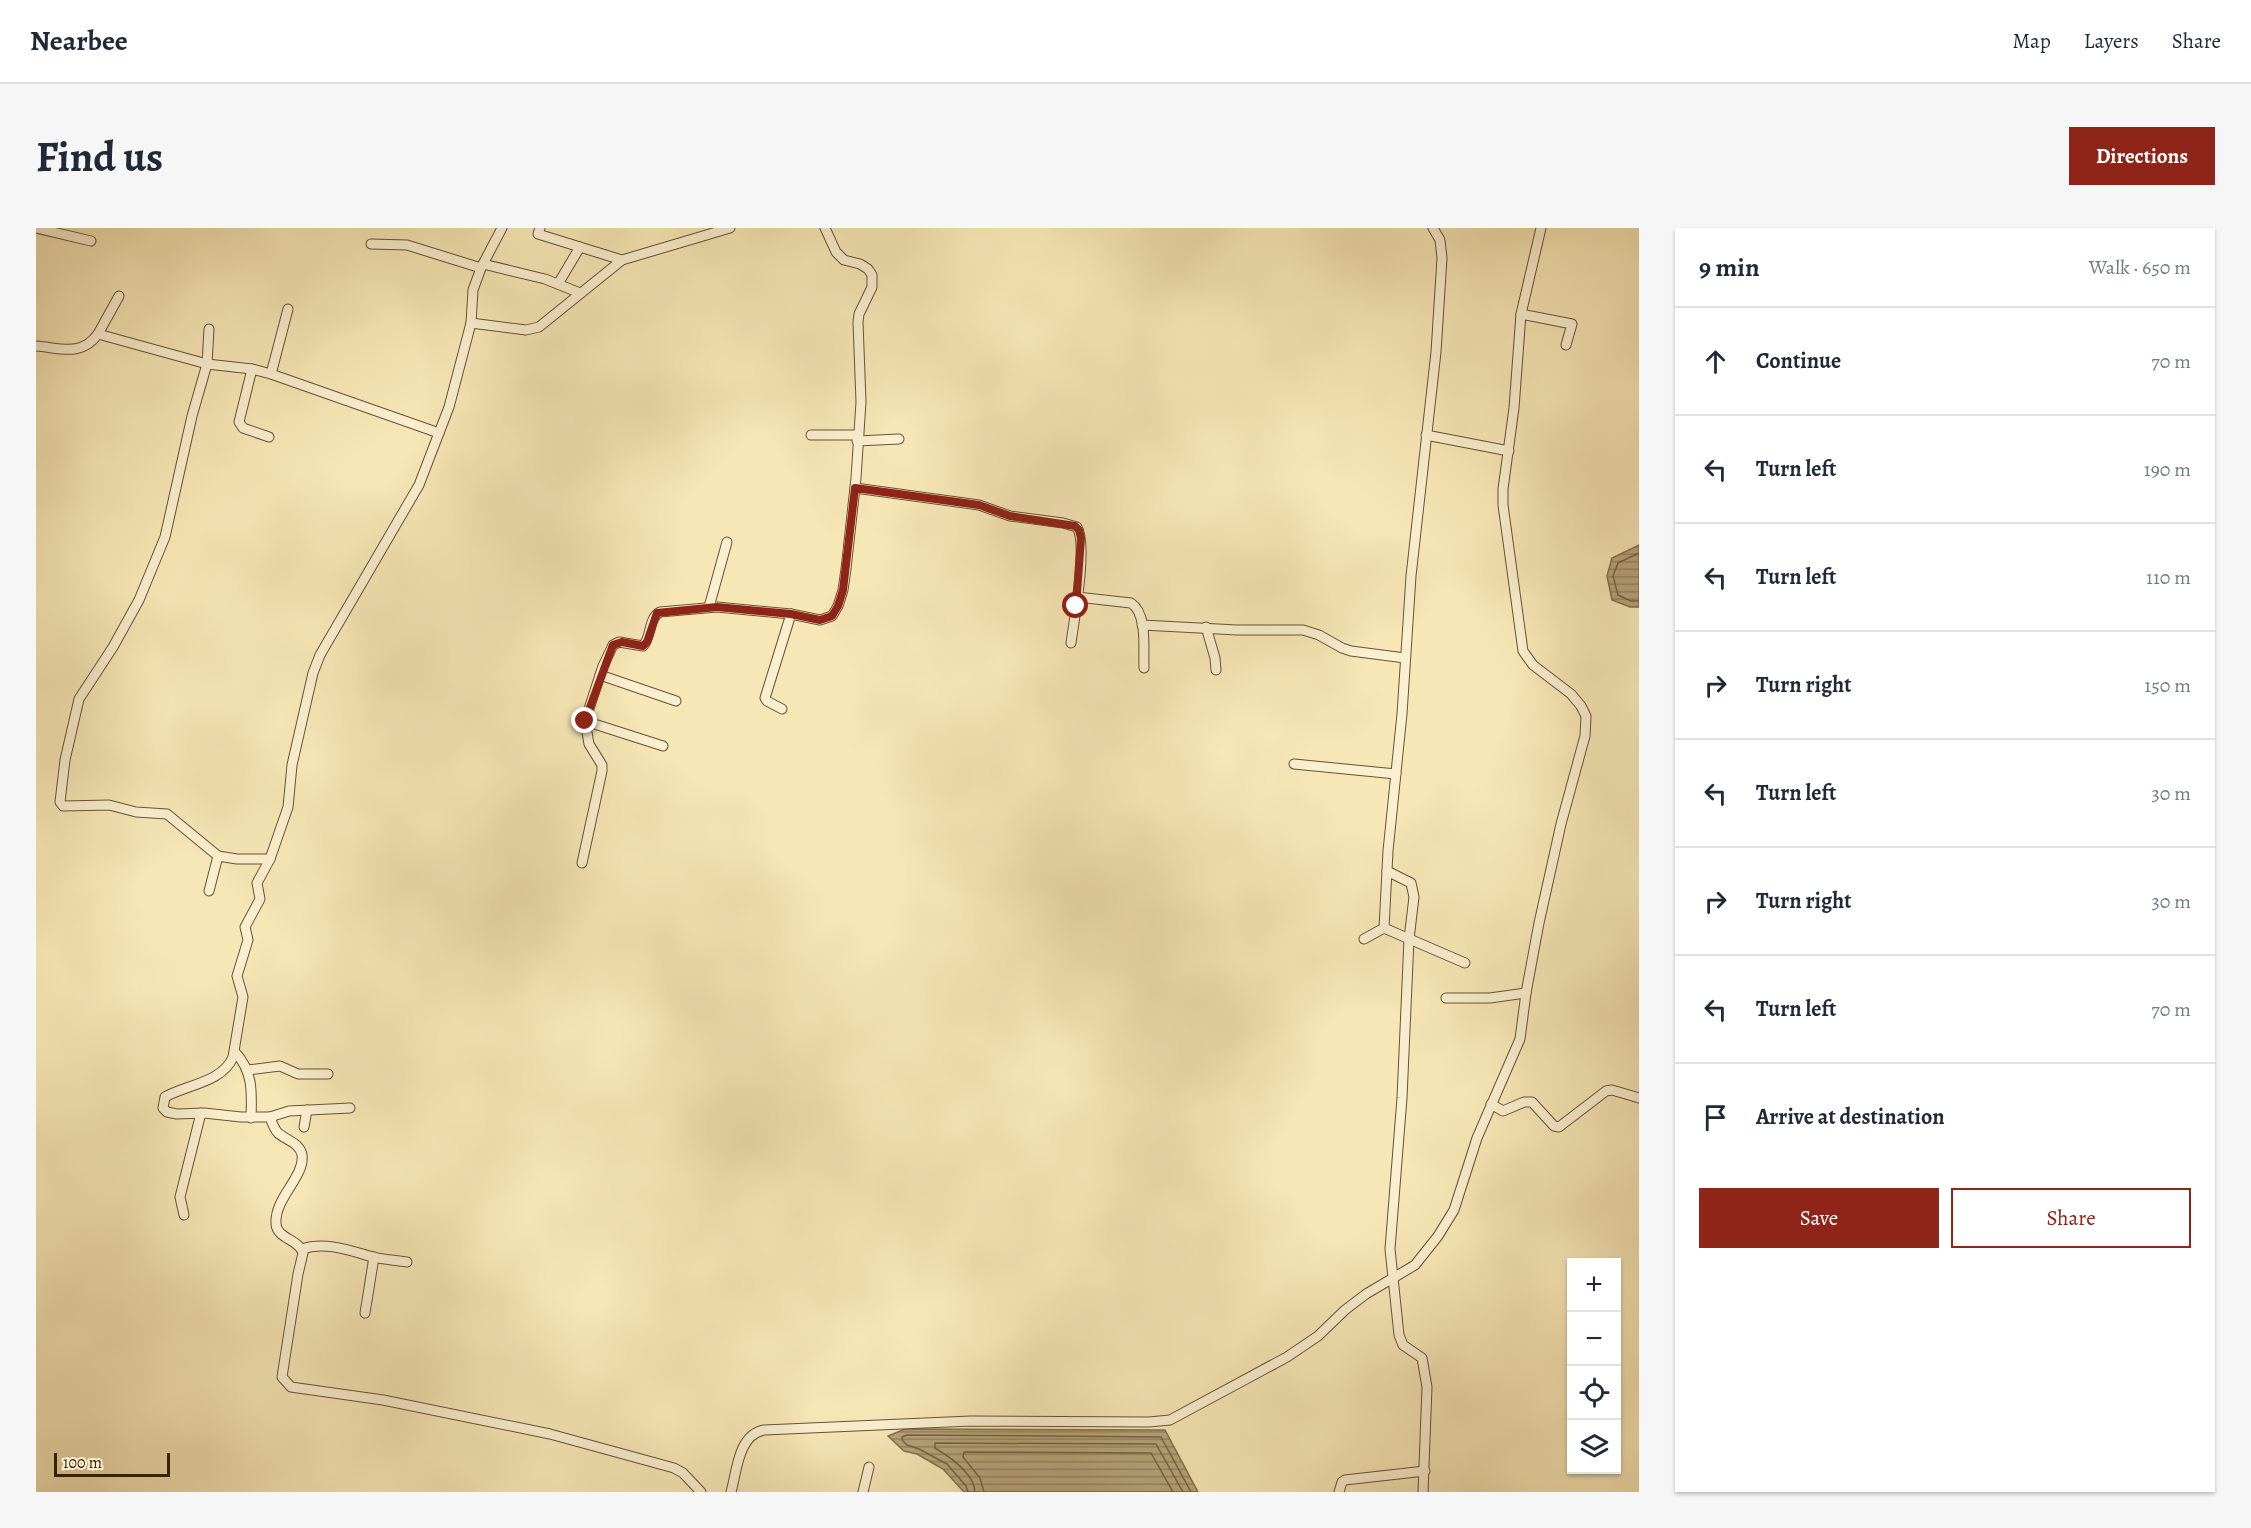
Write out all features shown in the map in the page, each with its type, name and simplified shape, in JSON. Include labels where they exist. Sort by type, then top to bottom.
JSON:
[{"type":"street","points":[[36,228],[91,241]]},
{"type":"street","points":[[350,1108],[289,1111],[270,1117],[251,1118],[167,1112],[163,1108],[163,1099],[218,1074],[230,1065],[235,1052],[243,997],[237,976],[248,940],[244,928],[260,900],[257,883],[270,859],[288,807],[292,765],[313,673],[320,655],[419,485],[449,407],[471,323],[473,290],[482,266],[502,228]]},
{"type":"street","points":[[540,228],[538,234],[622,260]]},
{"type":"street","points":[[471,323],[532,329],[550,318],[622,260],[730,228]]},
{"type":"street","points":[[582,862],[602,771],[602,765],[589,744],[585,721],[600,675],[613,645],[619,642],[637,647],[645,644],[657,613],[709,607],[791,614],[820,620],[832,616],[836,611],[843,590],[855,488],[861,402],[858,322],[859,314],[872,287],[872,275],[868,268],[844,260],[836,252],[825,228]]},
{"type":"street","points":[[1384,928],[1410,576],[1435,366],[1442,263],[1441,246],[1433,228]]},
{"type":"street","points":[[731,1492],[747,1439],[754,1433],[764,1430],[971,1421],[1149,1422],[1170,1420],[1268,1368],[1310,1342],[1355,1302],[1420,1261],[1454,1210],[1477,1138],[1521,1039],[1526,993],[1539,923],[1586,725],[1584,710],[1577,701],[1533,665],[1523,651],[1503,505],[1503,489],[1515,408],[1521,314],[1541,228]]},
{"type":"street","points":[[371,244],[407,244],[482,266],[519,272],[580,293]]},
{"type":"street","points":[[558,284],[580,248]]},
{"type":"street","points":[[36,346],[80,349],[90,344],[99,334],[119,296]]},
{"type":"street","points":[[271,374],[288,309]]},
{"type":"street","points":[[1521,314],[1572,324],[1566,345]]},
{"type":"street","points":[[209,329],[207,364],[192,416],[165,537],[139,600],[113,647],[79,699],[65,760],[60,802],[63,806],[110,805],[136,812],[167,814],[218,856],[237,859],[270,859]]},
{"type":"street","points":[[99,334],[207,364],[252,369],[271,374],[439,433]]},
{"type":"street","points":[[252,369],[239,422],[243,428],[269,437]]},
{"type":"street","points":[[811,435],[899,439]]},
{"type":"street","points":[[1426,435],[1509,451]]},
{"type":"street","points":[[855,488],[979,505],[1010,516],[1075,526],[1081,538],[1071,643]]},
{"type":"street","points":[[709,607],[727,542]]},
{"type":"street","points":[[1077,597],[1131,603],[1137,609],[1142,625],[1144,668]]},
{"type":"street","points":[[782,709],[765,698],[791,614]]},
{"type":"street","points":[[1142,625],[1303,630],[1319,635],[1351,651],[1405,658]]},
{"type":"street","points":[[1206,627],[1216,670]]},
{"type":"street","points":[[600,675],[676,701]]},
{"type":"street","points":[[585,721],[663,746]]},
{"type":"street","points":[[1294,764],[1396,774]]},
{"type":"street","points":[[210,891],[218,856]]},
{"type":"street","points":[[1387,871],[1409,881],[1413,887],[1414,897],[1409,939],[1402,1098],[1391,1239],[1396,1322],[1401,1340],[1406,1347],[1422,1358],[1425,1366],[1427,1387],[1423,1492]]},
{"type":"street","points":[[1384,928],[1465,963]]},
{"type":"street","points":[[1364,939],[1384,928]]},
{"type":"street","points":[[1446,998],[1490,998],[1526,993]]},
{"type":"street","points":[[235,1052],[248,1070],[252,1093],[251,1118]]},
{"type":"street","points":[[248,1070],[280,1066],[298,1074],[328,1074]]},
{"type":"street","points":[[1491,1104],[1503,1111],[1524,1102],[1532,1102],[1554,1126],[1559,1127],[1606,1091],[1612,1090],[1639,1098]]},
{"type":"street","points":[[304,1127],[307,1110]]},
{"type":"street","points":[[184,1215],[180,1197],[201,1113]]},
{"type":"street","points":[[270,1117],[277,1132],[301,1151],[301,1164],[281,1201],[276,1223],[281,1234],[296,1243],[302,1250],[282,1377],[291,1387],[383,1400],[590,1444],[674,1468],[683,1473],[701,1492]]},
{"type":"street","points":[[302,1250],[310,1246],[349,1249],[374,1257],[407,1262]]},
{"type":"street","points":[[365,1313],[374,1257]]},
{"type":"street","points":[[862,1492],[869,1467]]},
{"type":"street","points":[[1339,1492],[1345,1480],[1425,1471]]},
{"type":"water","points":[[1639,545],[1639,607],[1630,607],[1612,600],[1607,576],[1612,558]]},
{"type":"water","points":[[905,1429],[1165,1430],[1198,1492],[964,1492],[943,1469],[917,1454],[904,1451],[888,1436]]},
{"type":"route","points":[[585,721],[603,666],[613,645],[622,642],[637,647],[643,646],[647,642],[654,616],[657,613],[717,607],[791,614],[820,620],[832,616],[843,590],[855,488],[979,505],[1010,516],[1077,527],[1081,538],[1076,606]]}]
